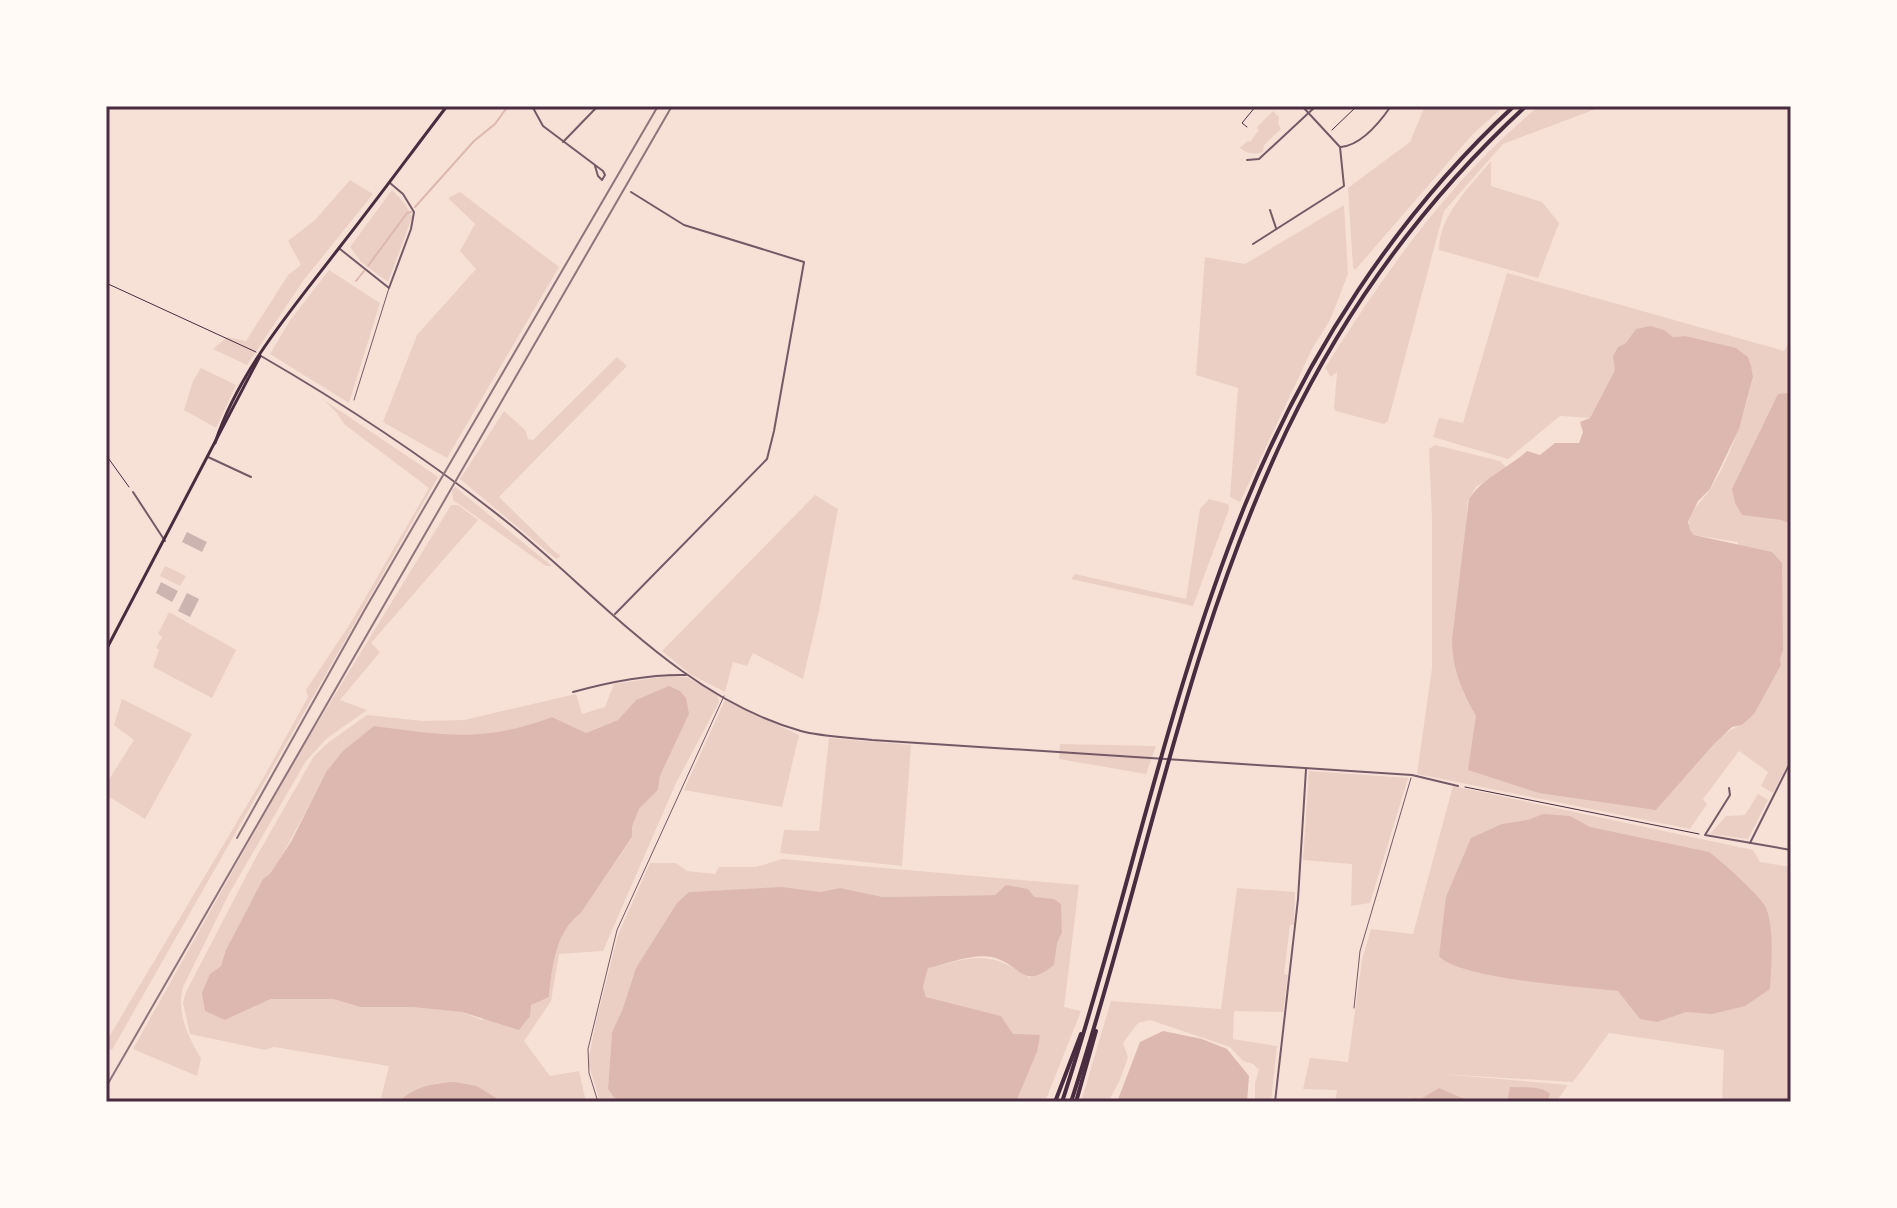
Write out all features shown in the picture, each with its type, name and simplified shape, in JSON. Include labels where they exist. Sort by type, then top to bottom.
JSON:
[{"type":"highway","points":[[1062,1102],[1205,616],[1245,506],[1279,429],[1322,347],[1380,259],[1439,184],[1514,106]]},
{"type":"highway","points":[[1074,1102],[1092,1050],[1165,776],[1212,621],[1240,540],[1283,440],[1329,352],[1389,260],[1465,168],[1526,106]]},
{"type":"highway","points":[[1055,1102],[1091,1010]]},
{"type":"main road","points":[[106,650],[208,457],[239,390],[260,356],[304,292],[447,106]]},
{"type":"street","points":[[532,106],[543,126],[595,166]]},
{"type":"street","points":[[1253,244],[1344,186],[1340,147],[1302,106]]},
{"type":"street","points":[[1247,160],[1259,159],[1316,106]]},
{"type":"street","points":[[1340,147],[1352,145],[1364,136],[1391,106]]},
{"type":"street","points":[[562,143],[596,108]]},
{"type":"street","points":[[339,248],[389,288],[411,229],[414,212],[403,194],[389,183]]},
{"type":"street","points":[[615,614],[767,459],[804,262],[684,225],[631,192]]},
{"type":"street","points":[[1270,210],[1276,229]]},
{"type":"street","points":[[260,356],[458,484],[511,525],[687,675],[755,714],[802,731],[872,740],[1412,775],[1458,786]]},
{"type":"street","points":[[208,457],[251,477]]},
{"type":"street","points":[[133,492],[165,541]]},
{"type":"street","points":[[668,675],[671,663]]},
{"type":"street","points":[[573,692],[613,683],[687,675]]},
{"type":"street","points":[[1750,844],[1791,761]]},
{"type":"street","points":[[1275,1102],[1298,899],[1306,769]]},
{"type":"street","points":[[1729,788],[1730,795],[1705,835],[1791,850]]},
{"type":"lane","points":[[354,400],[389,288]]},
{"type":"lane","points":[[598,1102],[589,1073],[588,1049],[610,950],[660,832],[724,696]]},
{"type":"lane","points":[[1354,1008],[1360,951],[1412,775]]},
{"type":"path","points":[[1247,127],[1242,123],[1256,106]]},
{"type":"path","points":[[1327,134],[1357,106]]},
{"type":"path","points":[[106,283],[260,356]]},
{"type":"path","points":[[106,455],[133,492]]},
{"type":"path","points":[[1458,786],[1705,835]]},
{"type":"shaded area","points":[[1425,106],[1504,106],[1472,135],[1355,270],[1348,188],[1410,142]]},
{"type":"shaded area","points":[[1539,106],[1604,106],[1503,144],[1444,211],[1388,421],[1384,424],[1336,411],[1337,372],[1331,377],[1325,368],[1371,297],[1448,195]]},
{"type":"shaded area","points":[[1273,111],[1279,117],[1281,129],[1264,145],[1263,152],[1245,152],[1240,148],[1247,141],[1250,142],[1259,130],[1257,127]]},
{"type":"shaded area","points":[[1491,161],[1491,186],[1542,202],[1559,223],[1538,278],[1439,250],[1440,237],[1450,213]]},
{"type":"shaded area","points":[[350,180],[373,194],[303,281],[247,365],[213,349],[227,337],[246,341],[288,275],[301,265],[288,241],[315,220]]},
{"type":"shaded area","points":[[392,190],[412,217],[388,282],[361,262],[350,247]]},
{"type":"shaded area","points":[[460,192],[559,267],[447,458],[383,422],[417,335],[476,269],[460,251],[475,224],[448,198]]},
{"type":"shaded area","points":[[1344,205],[1348,274],[1330,320],[1312,349],[1240,502],[1230,497],[1238,388],[1196,375],[1205,257],[1245,264]]},
{"type":"shaded area","points":[[329,270],[380,303],[349,403],[270,354],[289,322]]},
{"type":"shaded area","points":[[1507,273],[1784,351],[1791,339],[1791,393],[1778,395],[1781,520],[1791,524],[1791,758],[1773,793],[1761,786],[1768,772],[1739,751],[1703,799],[1707,804],[1690,829],[1417,774],[1432,668],[1429,449],[1435,445],[1500,461],[1507,468],[1476,487],[1468,500],[1454,653],[1460,683],[1476,716],[1656,810],[1708,749],[1742,725],[1738,542],[1694,535],[1689,523],[1694,509],[1725,463],[1753,377],[1685,336],[1673,337],[1664,330],[1615,370],[1590,418],[1560,416],[1508,459],[1433,437],[1439,418],[1463,423]]},
{"type":"shaded area","points":[[1650,326],[1664,330],[1673,337],[1685,336],[1736,348],[1748,357],[1753,377],[1739,429],[1710,489],[1698,501],[1688,522],[1694,535],[1772,552],[1782,563],[1781,665],[1754,714],[1742,725],[1732,727],[1713,745],[1656,810],[1539,793],[1468,770],[1476,716],[1459,680],[1452,640],[1469,499],[1488,480],[1527,451],[1540,455],[1555,443],[1579,443],[1583,432],[1580,422],[1590,418],[1615,370],[1613,356],[1618,347],[1626,343],[1636,329]]},
{"type":"shaded area","points":[[617,357],[627,366],[499,497],[561,556],[556,559],[460,479],[504,411],[525,430],[528,439],[533,440]]},
{"type":"shaded area","points":[[201,368],[236,385],[216,428],[184,410],[193,381]]},
{"type":"shaded area","points":[[1791,393],[1791,524],[1742,515],[1732,489],[1778,394]]},
{"type":"shaded area","points":[[324,400],[438,477],[112,1050],[106,1047],[106,1042],[265,775],[308,697],[306,690],[350,624],[429,488],[344,424]]},
{"type":"shaded area","points":[[455,487],[552,566],[546,566],[453,500],[452,490]]},
{"type":"shaded area","points":[[815,495],[838,509],[803,679],[753,653],[747,666],[733,662],[725,692],[690,674],[662,651]]},
{"type":"shaded area","points":[[1209,499],[1228,504],[1229,509],[1193,606],[1071,579],[1075,574],[1186,599],[1200,509]]},
{"type":"shaded area","points":[[451,505],[458,505],[478,520],[371,643],[380,652],[340,700],[367,710],[326,739],[306,761],[230,892],[183,987],[182,1015],[201,1058],[197,1076],[133,1049],[295,760]]},
{"type":"shaded area","points":[[165,566],[186,576],[180,586],[160,576]]},
{"type":"shaded area","points":[[169,612],[236,650],[212,698],[153,667],[159,650],[156,648],[162,637],[158,634]]},
{"type":"shaded area","points":[[668,676],[687,677],[717,694],[719,702],[676,783],[603,951],[559,954],[551,1001],[524,1041],[550,1076],[579,1071],[586,1102],[503,1102],[477,1086],[437,1083],[410,1093],[399,1102],[380,1102],[389,1066],[274,1047],[265,1050],[190,1034],[183,1003],[186,992],[255,859],[314,756],[329,742],[367,715],[423,721],[464,720],[576,694],[582,714],[605,707],[614,684]],"holes":[[[636,700],[689,714],[660,776],[658,790],[639,809],[632,827],[632,838],[560,940],[549,997],[482,1020],[462,1012],[412,1007],[360,1007],[333,999],[271,999],[225,1020],[210,974],[221,966],[326,772],[446,736],[484,735],[525,727],[552,717],[586,733],[618,720]]]},
{"type":"shaded area","points":[[669,686],[686,698],[689,714],[660,776],[658,790],[639,809],[632,827],[632,837],[581,913],[565,930],[556,951],[549,997],[531,1005],[530,1016],[519,1030],[462,1012],[412,1007],[360,1007],[333,999],[271,999],[225,1020],[205,1011],[202,993],[210,974],[221,966],[226,950],[263,879],[270,874],[292,840],[326,772],[343,751],[374,726],[443,734],[484,734],[552,717],[586,733],[618,720],[636,700]]},
{"type":"shaded area","points":[[122,699],[192,734],[145,819],[106,795],[106,784],[134,740],[114,725]]},
{"type":"shaded area","points":[[725,700],[799,735],[782,807],[684,790]]},
{"type":"shaded area","points":[[829,738],[911,745],[902,866],[780,853],[784,830],[819,831]]},
{"type":"shaded area","points":[[1060,744],[1156,746],[1146,774],[1059,759]]},
{"type":"shaded area","points":[[1309,771],[1408,778],[1370,903],[1351,906],[1352,864],[1303,860]]},
{"type":"shaded area","points":[[1453,786],[1753,850],[1760,862],[1791,867],[1791,1102],[1722,1102],[1724,1050],[1609,1033],[1573,1082],[1441,1074],[1568,1085],[1556,1102],[1335,1102],[1337,1090],[1303,1089],[1310,1058],[1348,1062],[1362,960],[1371,929],[1413,934]]},
{"type":"shaded area","points":[[1758,794],[1768,800],[1748,839],[1710,834],[1726,816],[1745,815]]},
{"type":"shaded area","points":[[1543,814],[1570,816],[1590,827],[1709,852],[1731,870],[1766,908],[1771,937],[1770,989],[1745,1006],[1712,1014],[1686,1012],[1657,1022],[1640,1019],[1618,991],[1495,976],[1470,971],[1439,956],[1446,897],[1471,838],[1502,824]]},
{"type":"shaded area","points":[[782,859],[1079,885],[1064,1007],[1081,1011],[1045,1102],[1016,1102],[1037,1052],[1012,1034],[1000,1016],[926,997],[923,987],[928,968],[980,958],[1003,963],[1030,978],[1062,932],[1054,899],[1034,898],[1007,885],[995,895],[883,897],[840,888],[820,892],[782,888],[689,892],[636,968],[612,1032],[608,1089],[617,1102],[600,1102],[588,1062],[596,1022],[618,935],[650,863],[676,863],[687,871],[715,874],[719,867],[756,867]]},
{"type":"shaded area","points":[[1006,885],[1028,889],[1034,897],[1054,899],[1061,904],[1062,932],[1054,965],[1035,976],[1028,976],[992,957],[968,958],[928,968],[923,987],[926,997],[1001,1016],[1013,1034],[1040,1035],[1037,1052],[1016,1102],[617,1102],[608,1089],[612,1032],[636,968],[677,903],[689,892],[782,887],[820,892],[840,888],[883,897],[995,895]]},
{"type":"shaded area","points":[[1237,888],[1295,892],[1294,925],[1290,925],[1284,974],[1288,975],[1283,1012],[1234,1011],[1233,1039],[1277,1046],[1271,1102],[1255,1102],[1259,1070],[1243,1061],[1230,1047],[1150,1020],[1138,1023],[1123,1043],[1128,1057],[1108,1102],[1081,1102],[1111,1001],[1221,1009]]},
{"type":"shaded area","points":[[1163,1031],[1202,1039],[1227,1049],[1249,1076],[1247,1102],[1117,1102],[1140,1042]]},
{"type":"shaded area","points":[[454,1082],[477,1086],[503,1102],[399,1102],[417,1089]]},
{"type":"shaded area","points":[[1510,1087],[1536,1088],[1550,1094],[1547,1102],[1507,1102]]},
{"type":"shaded area","points":[[1439,1088],[1471,1102],[1402,1102],[1421,1099]]},
{"type":"building","points":[[187,532],[207,542],[202,552],[182,542]]},
{"type":"building","points":[[161,582],[178,591],[172,602],[156,593]]},
{"type":"building","points":[[187,593],[199,599],[190,617],[178,611]]},
{"type":"waterway","points":[[415,207],[474,141],[495,124],[508,106]]},
{"type":"waterway","points":[[368,266],[407,213],[411,212]]},
{"type":"waterway","points":[[356,281],[364,271]]},
{"type":"railway","points":[[237,838],[364,611],[658,106]]},
{"type":"railway","points":[[106,1087],[672,106]]}]
